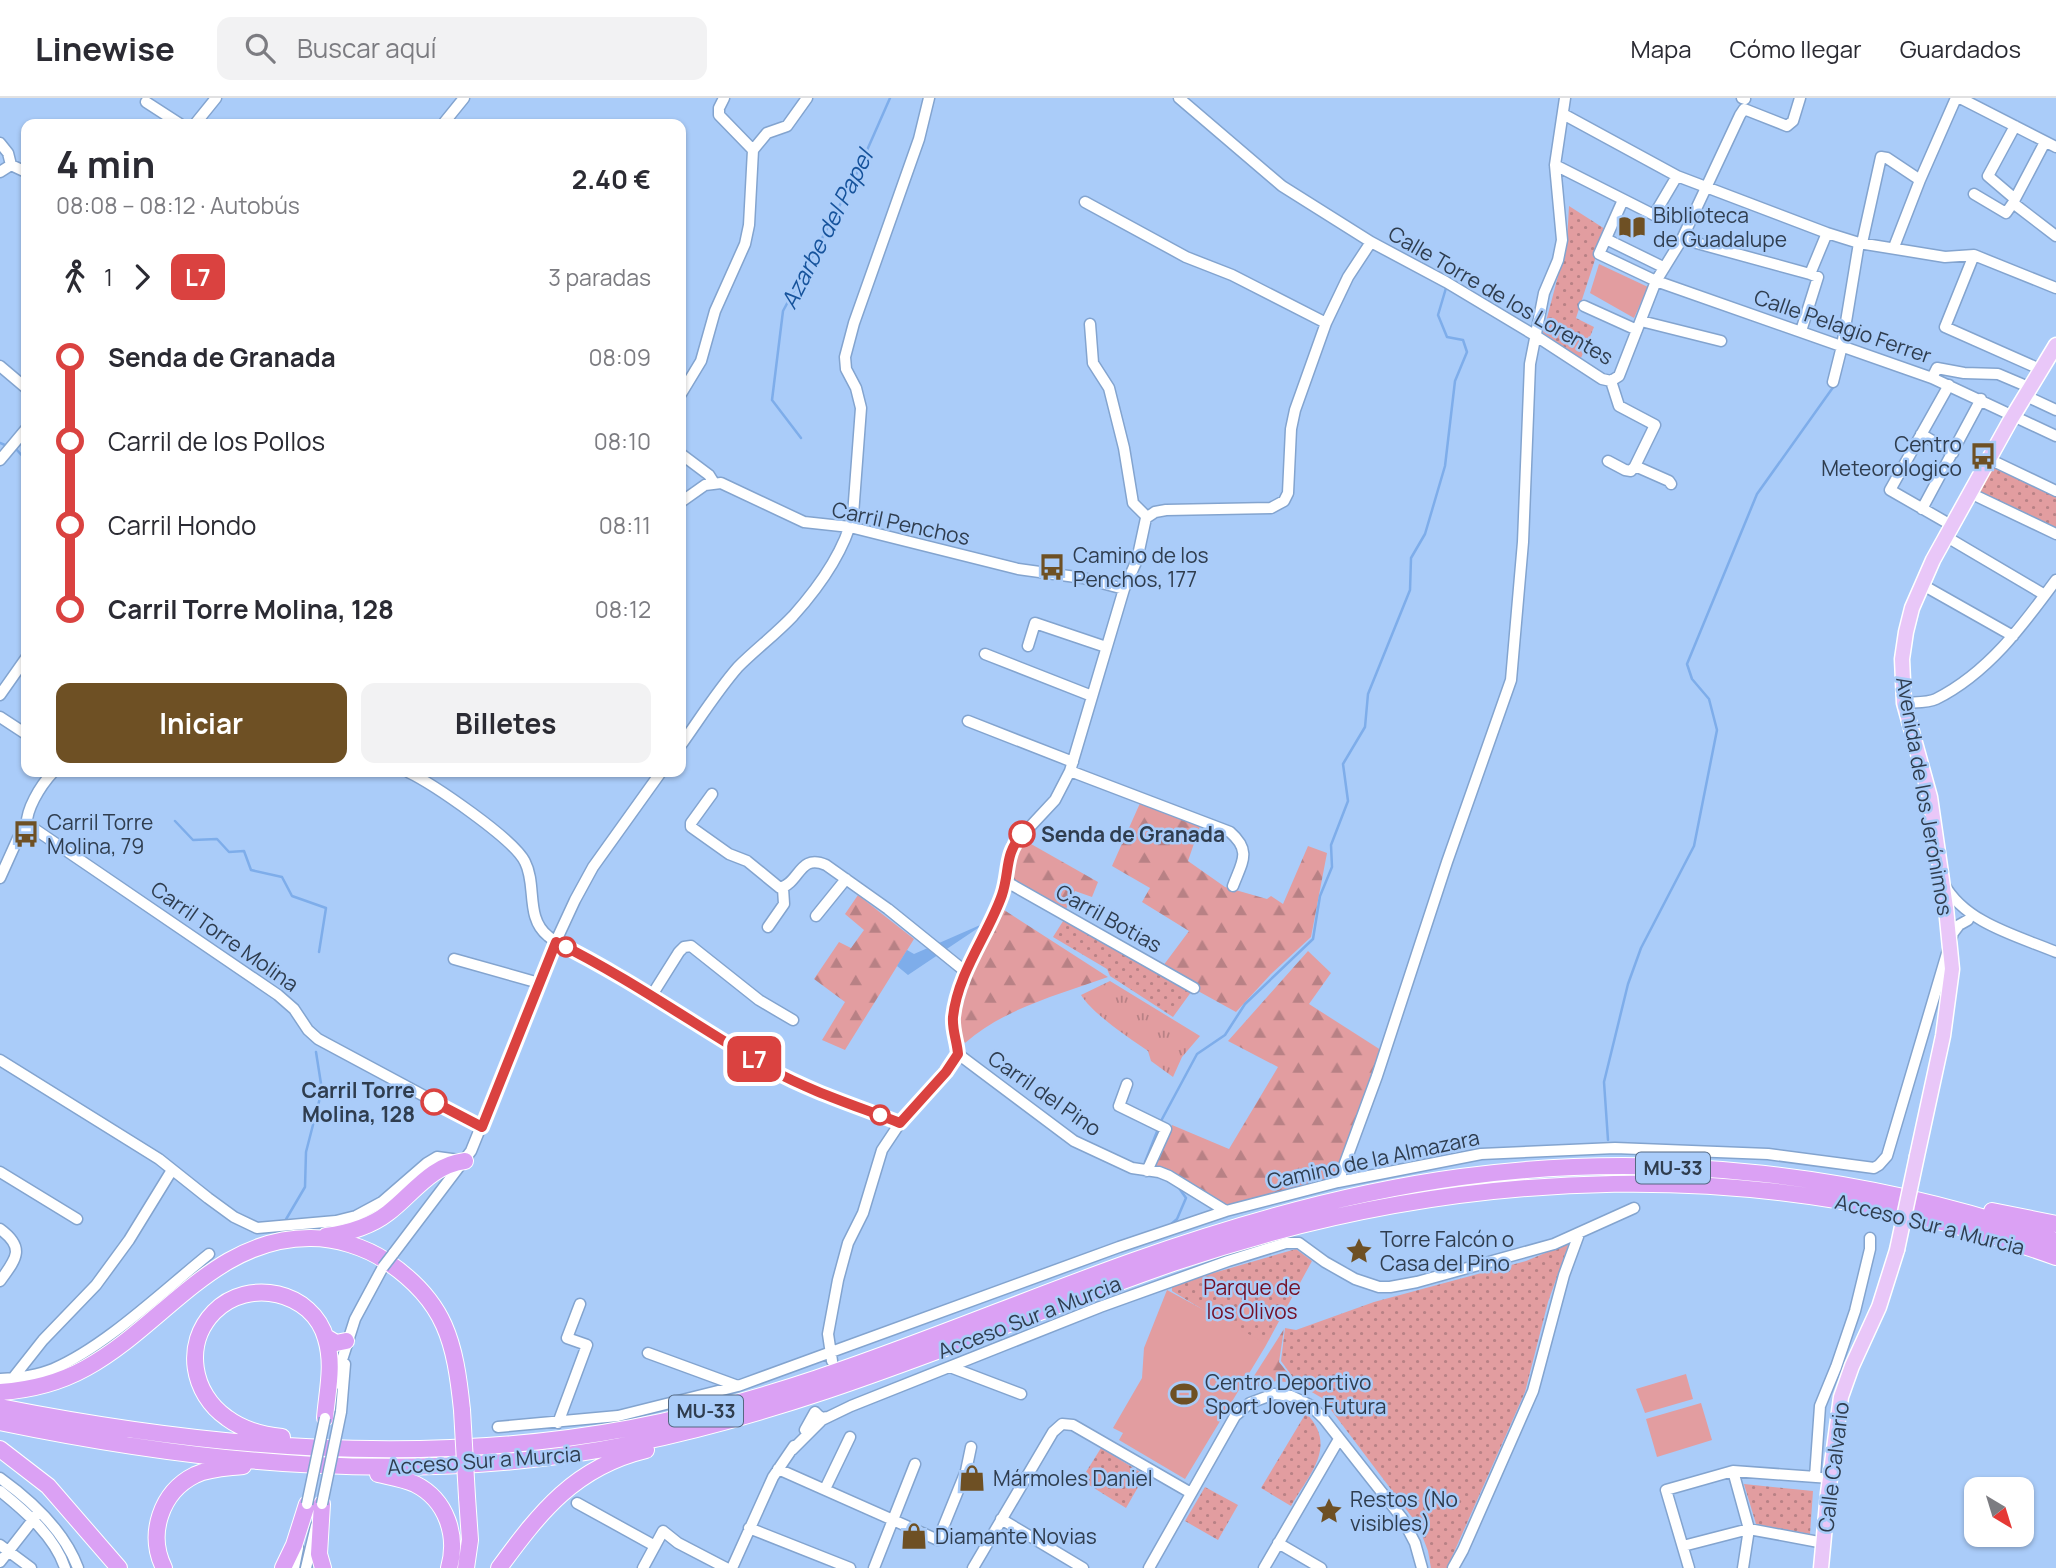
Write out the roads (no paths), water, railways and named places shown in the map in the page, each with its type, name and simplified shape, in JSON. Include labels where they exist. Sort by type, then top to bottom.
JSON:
[{"type":"highway","points":[[0,1392],[46,1385],[88,1367],[232,1257],[273,1242],[350,1232],[370,1224],[387,1214],[435,1172],[452,1163],[465,1161]]},
{"type":"highway","name":"Acceso Sur a Murcia","points":[[0,1407],[77,1421],[243,1444],[359,1450],[485,1446],[630,1428],[707,1411],[845,1369],[1093,1275],[1213,1233],[1342,1199],[1462,1177],[1591,1168],[1710,1170],[1832,1184],[1962,1210],[2056,1241]]},
{"type":"highway","name":"Acceso Sur a Murcia","points":[[0,1422],[99,1440],[265,1464],[345,1467],[455,1466],[595,1451],[677,1435],[752,1416],[849,1384],[1127,1280],[1244,1240],[1346,1213],[1478,1191],[1550,1185],[1639,1183],[1753,1189],[1885,1209],[1984,1234],[2056,1257]]},
{"type":"highway","points":[[1962,1210],[2000,1212],[2056,1224]]},
{"type":"highway","points":[[316,1238],[351,1245],[381,1258],[406,1276],[425,1295],[446,1328],[458,1370],[462,1410],[470,1541],[466,1568]]},
{"type":"highway","points":[[325,1418],[330,1364],[326,1337],[311,1312],[296,1301],[270,1293],[244,1294],[221,1306],[204,1326],[195,1356],[198,1380],[209,1401],[220,1413],[251,1431],[303,1441],[420,1449]]},
{"type":"highway","points":[[326,1337],[336,1343],[346,1341]]},
{"type":"highway","points":[[499,1568],[542,1511],[566,1490],[601,1468],[639,1452],[704,1437],[779,1414],[849,1384]]},
{"type":"highway","points":[[0,1449],[48,1486],[119,1568]]},
{"type":"highway","points":[[164,1568],[158,1554],[157,1527],[163,1508],[175,1490],[185,1481],[203,1472],[265,1464]]},
{"type":"highway","points":[[345,1467],[408,1481],[431,1495],[442,1508],[451,1529],[453,1549],[449,1568]]},
{"type":"highway","points":[[284,1568],[314,1504]]},
{"type":"highway","points":[[314,1504],[323,1568]]},
{"type":"main road","name":"Avenida de los Jerónimos","points":[[1897,1250],[1948,1006],[1952,969],[1947,911],[1930,797],[1904,703],[1902,659],[1912,608],[1921,584],[1948,531],[2056,345]]},
{"type":"main road","name":"Calle Calvario","points":[[1821,1568],[1824,1543],[1823,1477],[1843,1390],[1879,1307],[1897,1250]]},
{"type":"street","points":[[199,119],[216,98]]},
{"type":"street","points":[[447,119],[464,98]]},
{"type":"street","points":[[724,98],[719,115],[753,150]]},
{"type":"street","points":[[686,386],[701,361],[715,311],[745,244],[749,225],[753,150],[767,133],[786,126],[807,98]]},
{"type":"street","points":[[686,739],[737,669],[793,616],[812,593],[834,559],[850,527],[861,408],[856,388],[846,369],[845,357],[854,324],[916,150],[929,98]]},
{"type":"street","points":[[1338,1182],[1377,1076],[1447,862],[1511,680],[1523,542],[1530,364],[1544,293],[1558,260],[1562,240],[1555,165],[1565,98]]},
{"type":"street","points":[[1744,101],[1787,127],[1793,121],[1800,98]]},
{"type":"street","points":[[1894,247],[1920,180],[1958,98],[2051,144],[2006,213],[1974,194]]},
{"type":"street","name":"Calle Torre de los Lorentes","points":[[1182,99],[1282,186],[1371,242],[1443,280],[1536,336],[1602,379],[1611,381],[1619,376],[1656,281],[1682,239],[1744,101]]},
{"type":"street","points":[[146,102],[172,119]]},
{"type":"street","points":[[1563,114],[1677,176],[1827,233],[1861,243],[1945,257],[1973,255],[2056,288]]},
{"type":"street","points":[[2015,126],[1988,176],[2056,236]]},
{"type":"street","points":[[0,144],[8,153],[11,165]]},
{"type":"street","points":[[1833,382],[1881,158],[1886,158],[1920,180]]},
{"type":"street","points":[[0,172],[11,165]]},
{"type":"street","points":[[11,165],[21,170]]},
{"type":"street","points":[[1555,165],[1654,215],[1677,176]]},
{"type":"street","points":[[1623,200],[1606,239],[1663,267]]},
{"type":"street","points":[[1085,202],[1186,257],[1232,275],[1326,323]]},
{"type":"street","points":[[1810,274],[1827,233]]},
{"type":"street","name":"Calle Pelagio Ferrer","points":[[1606,239],[1599,254],[1656,281],[1932,378],[2056,436]]},
{"type":"street","points":[[1682,239],[1818,277],[1801,331]]},
{"type":"street","points":[[832,1357],[829,1325],[843,1259],[863,1213],[882,1150],[900,1123],[946,1072],[958,1054],[953,1014],[966,972],[1000,900],[1012,846],[1055,800],[1071,767],[1106,647],[1125,589],[1138,560],[1147,517],[1166,510],[1271,508],[1284,501],[1288,493],[1291,429],[1295,410],[1326,323],[1348,277],[1371,242]]},
{"type":"street","points":[[1973,255],[1945,327],[2042,370]]},
{"type":"street","points":[[1584,306],[1639,325],[1721,341]]},
{"type":"street","points":[[1090,324],[1093,363],[1109,388],[1124,448],[1133,503],[1147,517]]},
{"type":"street","points":[[0,366],[21,384]]},
{"type":"street","points":[[1932,378],[1937,368],[1964,373],[1998,374],[2056,410]]},
{"type":"street","points":[[1608,461],[1631,471],[1655,425],[1619,406],[1611,381]]},
{"type":"street","points":[[1949,385],[1890,490],[1923,509],[1948,531],[2045,595]]},
{"type":"street","points":[[1923,509],[1981,400]]},
{"type":"street","points":[[1921,434],[1953,453]]},
{"type":"street","points":[[0,460],[21,435]]},
{"type":"street","points":[[686,458],[709,475],[714,483],[705,485],[686,498]]},
{"type":"street","points":[[1989,459],[2056,491]]},
{"type":"street","points":[[1635,466],[1671,484]]},
{"type":"street","name":"Carril Penchos","points":[[714,483],[730,486],[795,520],[850,527],[1018,569],[1083,578],[1125,589]]},
{"type":"street","points":[[1970,493],[2056,534]]},
{"type":"street","points":[[1904,703],[1934,700],[1979,671],[2014,636],[2056,580]]},
{"type":"street","points":[[1921,584],[2014,636]]},
{"type":"street","points":[[1028,646],[1035,623],[1106,647]]},
{"type":"street","points":[[985,654],[1092,696]]},
{"type":"street","points":[[0,695],[5,678],[21,663]]},
{"type":"street","points":[[0,717],[21,731]]},
{"type":"street","points":[[968,721],[1071,767],[1230,832],[1241,844],[1244,853],[1233,886]]},
{"type":"street","points":[[0,878],[18,838],[27,829],[27,820],[38,793],[49,777]]},
{"type":"street","points":[[421,777],[517,850],[529,871],[532,906],[546,935],[603,965],[782,1075],[900,1123]]},
{"type":"street","points":[[306,1568],[325,1418],[346,1341],[361,1305],[383,1267],[465,1161],[482,1127],[556,942],[593,867],[658,777]]},
{"type":"street","points":[[712,794],[691,822],[693,830],[729,854],[747,861],[775,885],[783,888]]},
{"type":"street","name":"Carril Torre Molina","points":[[27,829],[41,833],[278,995],[294,1009],[308,1030],[318,1039],[482,1127]]},
{"type":"street","points":[[768,927],[784,904],[783,888],[805,865],[813,862],[826,865],[846,879],[966,972]]},
{"type":"street","points":[[816,916],[846,879]]},
{"type":"street","name":"Carril Botias","points":[[1005,881],[1194,988]]},
{"type":"street","points":[[1942,882],[1974,919]]},
{"type":"street","points":[[1962,905],[1954,904],[1947,911],[2056,952]]},
{"type":"street","points":[[1950,941],[1955,929],[1974,919]]},
{"type":"street","name":"Camino de la Almazara","points":[[498,1427],[618,1416],[738,1386],[832,1357],[1119,1247],[1226,1211],[1338,1182],[1481,1154],[1615,1148],[1768,1154],[1874,1168],[1887,1156],[1950,941]]},
{"type":"street","points":[[652,995],[679,952],[684,947],[691,946],[759,1000],[793,1020]]},
{"type":"street","points":[[454,958],[539,983]]},
{"type":"street","name":"Carril del Pino","points":[[958,1054],[1074,1141],[1132,1168],[1169,1176],[1226,1211]]},
{"type":"street","points":[[0,1060],[95,1118],[159,1160],[234,1217],[257,1228],[356,1216],[382,1202],[419,1169],[437,1157],[465,1161]]},
{"type":"street","points":[[1127,1084],[1119,1106],[1166,1129],[1147,1171]]},
{"type":"street","points":[[13,1378],[43,1340],[96,1285],[129,1240],[172,1170]]},
{"type":"street","points":[[0,1172],[77,1219]]},
{"type":"street","points":[[792,1450],[813,1427],[829,1417],[1100,1307],[1228,1261],[1293,1242],[1302,1245],[1354,1279],[1379,1287],[1390,1287],[1554,1244],[1634,1208]]},
{"type":"street","points":[[0,1229],[15,1241],[17,1249],[10,1267],[0,1281]]},
{"type":"street","points":[[1453,1568],[1533,1391],[1564,1275],[1580,1234]]},
{"type":"street","points":[[1689,1568],[1665,1490],[1733,1471],[1823,1477],[1820,1406],[1855,1311],[1870,1249],[1870,1238]]},
{"type":"street","points":[[0,1378],[32,1375],[77,1357],[209,1254]]},
{"type":"street","points":[[558,1423],[587,1345],[567,1338],[580,1304]]},
{"type":"street","points":[[294,1568],[341,1412],[346,1341]]},
{"type":"street","points":[[648,1353],[738,1386]]},
{"type":"street","points":[[950,1367],[1021,1394]]},
{"type":"street","points":[[1149,1568],[1235,1416],[1257,1398],[1281,1394],[1302,1400],[1317,1411],[1402,1518],[1415,1543],[1422,1568]]},
{"type":"street","points":[[732,1568],[748,1528],[778,1469],[815,1412],[821,1418],[829,1417]]},
{"type":"street","points":[[973,1568],[1053,1432],[1064,1423],[1191,1493]]},
{"type":"street","points":[[825,1489],[850,1437]]},
{"type":"street","points":[[1264,1568],[1339,1439]]},
{"type":"street","points":[[778,1469],[939,1540],[966,1472],[971,1447]]},
{"type":"street","points":[[874,1568],[915,1464]]},
{"type":"street","points":[[1733,1471],[1749,1528],[1743,1568]]},
{"type":"street","points":[[0,1478],[69,1549],[78,1568]]},
{"type":"street","points":[[0,1491],[36,1516],[55,1545],[65,1568]]},
{"type":"street","points":[[577,1503],[655,1546]]},
{"type":"street","points":[[0,1562],[4,1548],[36,1516]]},
{"type":"street","points":[[1001,1519],[1083,1568]]},
{"type":"street","points":[[748,1528],[850,1568]]},
{"type":"street","points":[[1683,1546],[1749,1528],[1824,1543]]},
{"type":"street","points":[[643,1568],[663,1531],[678,1543],[726,1568]]},
{"type":"street","points":[[1278,1543],[1321,1568]]},
{"type":"street","points":[[4,1548],[31,1568]]},
{"type":"water","points":[[987,922],[908,975],[897,966],[907,950],[914,954]]},
{"type":"waterway","name":"Azarbe del Papel","points":[[801,438],[772,400],[783,311],[857,173],[890,98]]},
{"type":"waterway","points":[[1161,1121],[1197,1054],[1225,1035],[1245,1004],[1313,939],[1320,896],[1332,867],[1331,845],[1348,801],[1343,764],[1365,727],[1368,694],[1410,590],[1411,558],[1425,534],[1445,466],[1455,381],[1467,352],[1463,340],[1447,337],[1438,315],[1446,288]]},
{"type":"waterway","points":[[1608,1140],[1604,1082],[1628,984],[1641,948],[1694,846],[1717,730],[1709,699],[1692,679],[1687,664],[1757,494],[1834,386]]},
{"type":"waterway","points":[[0,443],[5,445]]},
{"type":"waterway","points":[[16,449],[21,454]]},
{"type":"waterway","points":[[175,821],[193,840],[217,839],[229,852],[244,851],[251,870],[282,877],[292,896],[326,908],[319,952]]},
{"type":"waterway","points":[[285,1221],[305,1187],[306,1152],[322,1090],[316,1052]]},
{"type":"waterway","points":[[1145,1162],[1158,1129]]},
{"type":"waterway","points":[[1169,1226],[1177,1219],[1186,1198],[1179,1188]]},
{"type":"place","name":"Biblioteca de Guadalupe","points":[[1632,227]]},
{"type":"place","name":"Centro Meteorologico","points":[[1983,456]]},
{"type":"place","name":"Camino de los Penchos, 177","points":[[1052,567]]},
{"type":"place","name":"Carril Torre Molina, 79","points":[[26,834]]},
{"type":"place","name":"Senda de Granada","points":[[1022,834]]},
{"type":"place","name":"Carril Torre Molina, 128","points":[[434,1102]]},
{"type":"place","name":"Torre Falcón o Casa del Pino","points":[[1359,1251]]},
{"type":"place","name":"Centro Deportivo Sport Joven Futura","points":[[1184,1394]]},
{"type":"place","name":"Mármoles Daniel","points":[[972,1478]]},
{"type":"place","name":"Restos (No visibles)","points":[[1329,1511]]},
{"type":"place","name":"Diamante Novias","points":[[914,1536]]},
{"type":"park label","name":"Parque de los Olivos","points":[[1252,1299]]}]
